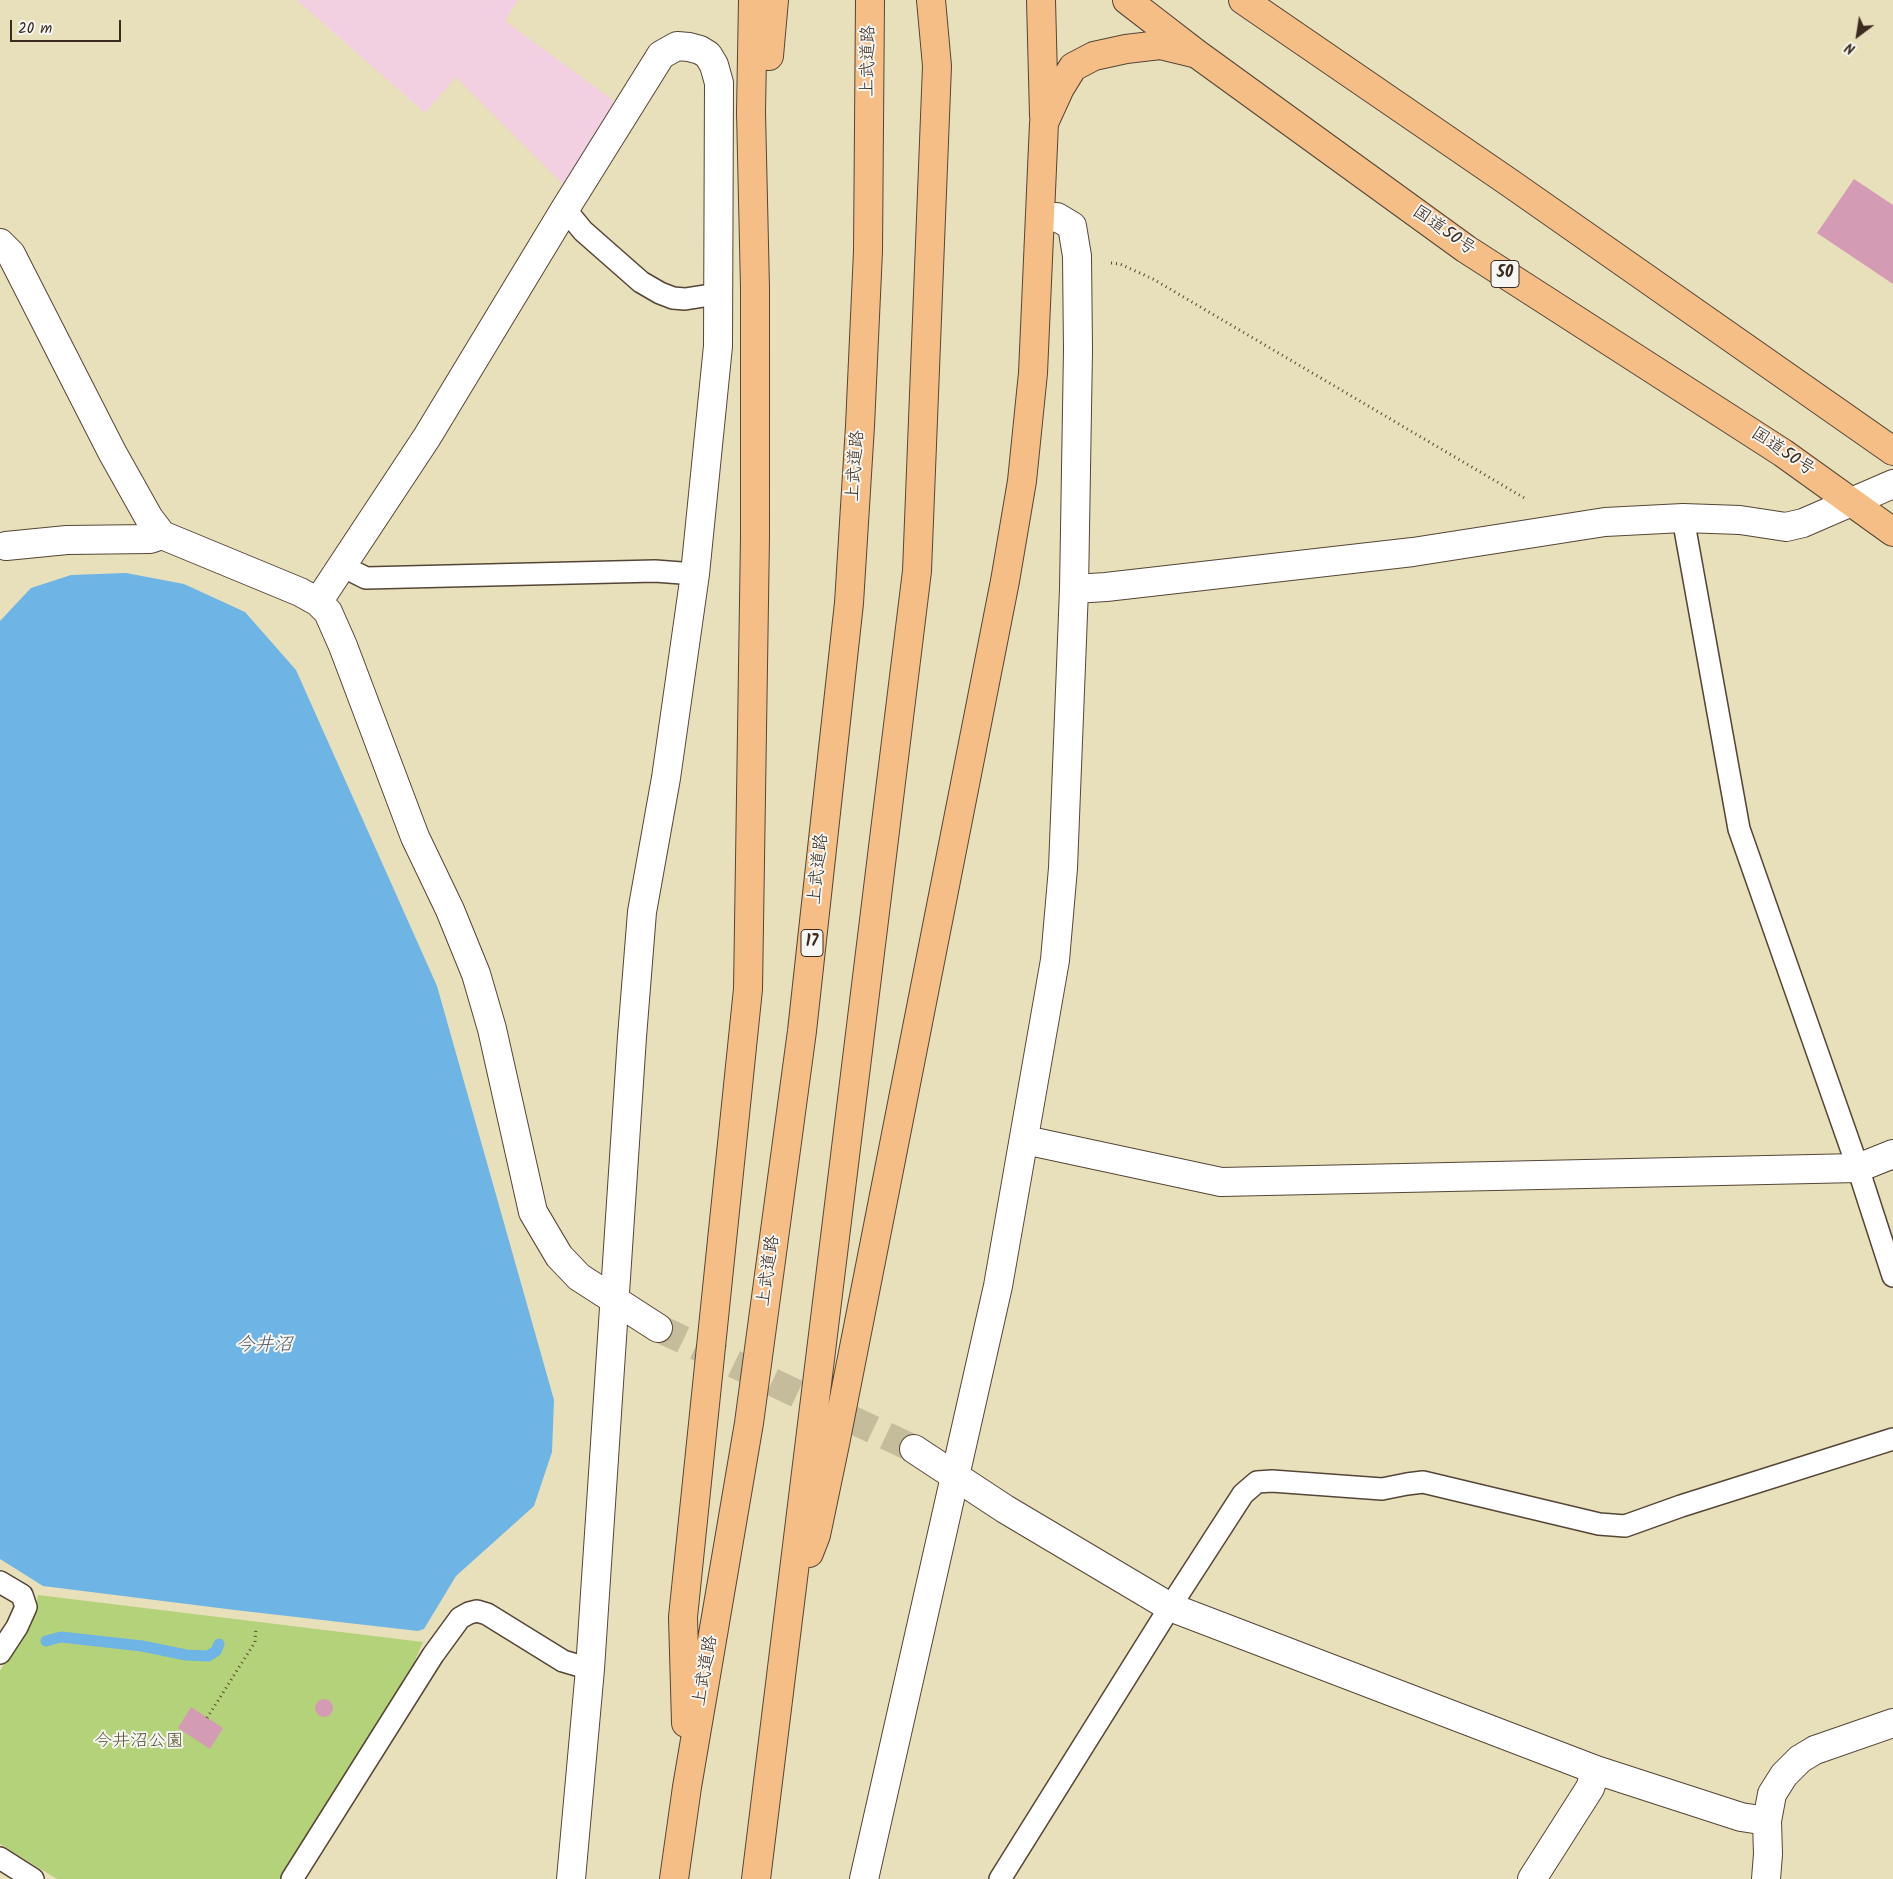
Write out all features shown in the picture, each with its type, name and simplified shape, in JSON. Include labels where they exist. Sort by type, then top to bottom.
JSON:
[{"type":"highway","name":"17","points":[[687,1786],[683,1617],[748,989],[754,537],[755,288],[751,112],[753,0]]},
{"type":"highway","points":[[751,112],[766,94],[774,0]]},
{"type":"highway","name":"上武道路","points":[[674,1879],[687,1786],[752,1404],[802,1030],[849,603],[868,251],[870,0]]},
{"type":"highway","points":[[756,1879],[916,571],[937,66],[932,0]]},
{"type":"highway","points":[[790,1603],[816,1535],[1005,581],[1022,481],[1033,373],[1044,123],[1041,0]]},
{"type":"highway","name":"国道50号","points":[[1127,0],[1197,54],[1466,249],[1783,454],[1852,501],[1893,532]]},
{"type":"highway","points":[[1243,0],[1893,451]]},
{"type":"highway","points":[[1044,123],[1060,88],[1073,67],[1094,56],[1126,49],[1160,45],[1197,54]]},
{"type":"street","points":[[318,602],[427,437],[565,209],[662,55],[677,46],[700,50],[708,55],[714,65],[719,83],[718,346],[695,574],[666,778],[642,912],[590,1670],[571,1879]]},
{"type":"street","points":[[869,1877],[998,1286],[1055,960],[1063,868],[1074,589],[1078,256],[1072,226],[1057,217],[1040,219]]},
{"type":"street","points":[[0,243],[11,254],[112,452],[149,518],[162,535],[300,592],[318,602],[328,612],[344,646],[415,837],[450,910],[476,974],[492,1029],[533,1212],[559,1256],[579,1277],[658,1328]]},
{"type":"street","points":[[717,294],[755,288]]},
{"type":"street","points":[[1074,589],[1106,588],[1413,552],[1605,522],[1683,518],[1740,520],[1786,527],[1803,522],[1893,484]]},
{"type":"street","points":[[2,549],[67,540],[150,539],[162,535]]},
{"type":"street","points":[[1025,1140],[1221,1182],[1858,1168],[1893,1154]]},
{"type":"street","points":[[914,1449],[1005,1509],[1170,1606],[1596,1770],[1741,1817],[1767,1820]]},
{"type":"street","points":[[1766,1879],[1768,1854],[1767,1820],[1772,1794],[1784,1775],[1800,1759],[1815,1750],[1893,1723]]},
{"type":"street","points":[[1532,1879],[1590,1788],[1596,1770]]},
{"type":"lane","points":[[565,209],[583,231],[641,282],[660,293],[673,298],[685,299],[717,294]]},
{"type":"lane","points":[[1683,518],[1738,829],[1858,1168],[1893,1276]]},
{"type":"lane","points":[[342,566],[366,578],[655,571],[695,574]]},
{"type":"lane","points":[[1000,1879],[1170,1606],[1243,1494],[1257,1482],[1272,1481],[1382,1490],[1423,1482],[1599,1524],[1625,1526],[1690,1503],[1893,1438]]},
{"type":"lane","points":[[0,1582],[22,1595],[26,1607],[17,1627],[0,1653]]},
{"type":"lane","points":[[292,1879],[432,1655],[460,1618],[477,1611],[487,1614],[563,1661],[590,1670]]},
{"type":"lane","points":[[0,1858],[34,1879]]},
{"type":"path","points":[[1078,256],[1120,264],[1153,279],[1525,499],[1546,516],[1555,530]]},
{"type":"path","points":[[206,1718],[255,1642],[256,1627]]},
{"type":"shaded area","points":[[297,0],[518,0],[505,21],[617,103],[565,186],[456,77],[425,113]]},
{"type":"green space","name":"今井沼公園","points":[[38,1595],[423,1642],[414,1663],[283,1879],[57,1879],[0,1844],[0,1671],[35,1611]]},
{"type":"water","name":"今井沼","points":[[126,573],[184,584],[245,612],[296,670],[437,986],[554,1400],[552,1452],[534,1506],[456,1576],[424,1629],[418,1631],[43,1586],[0,1559],[0,621],[31,588],[71,575]]},
{"type":"building","points":[[1854,179],[1893,205],[1893,284],[1817,233]]},
{"type":"building","points":[[324,1699],[330,1702],[333,1708],[330,1714],[324,1717],[318,1714],[315,1708],[318,1702]]},
{"type":"building","points":[[191,1707],[223,1728],[210,1749],[178,1728]]},
{"type":"waterway","points":[[46,1641],[61,1637],[142,1646],[186,1655],[208,1656],[216,1651],[219,1644]]},
{"type":"tunnel","points":[[658,1328],[914,1449]]}]
